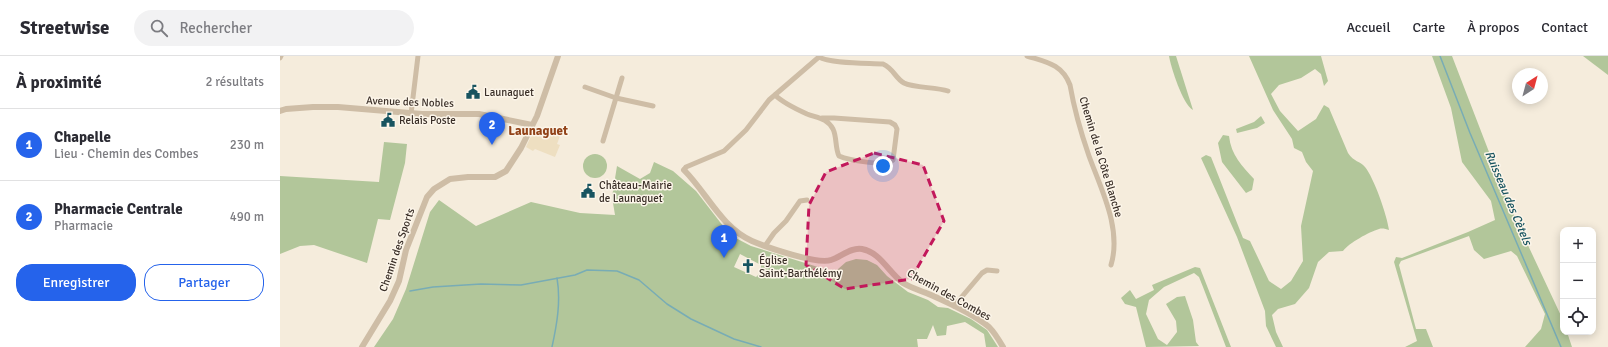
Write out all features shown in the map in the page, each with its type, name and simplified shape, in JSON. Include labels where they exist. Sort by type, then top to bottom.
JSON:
[{"type":"street","points":[[411,114],[418,56]]},
{"type":"street","points":[[532,125],[558,56]]},
{"type":"street","name":"Chemin de la Côte Blanche","points":[[1027,56],[1058,68],[1067,76],[1088,154],[1106,201],[1111,223],[1114,257],[1111,265]]},
{"type":"street","points":[[684,170],[686,167],[724,151],[746,130],[762,108],[775,95],[820,57],[822,59],[832,61],[883,64],[890,67],[899,79],[905,83],[937,87],[948,91]]},
{"type":"street","points":[[603,142],[622,78]]},
{"type":"street","points":[[585,87],[616,98],[653,106]]},
{"type":"street","points":[[775,95],[781,100],[807,114],[822,118],[890,122],[895,125],[897,129],[893,160],[887,163],[849,160],[839,156],[833,129],[822,118]]},
{"type":"street","name":"Avenue des Nobles","points":[[282,109],[338,107],[411,114],[479,114],[532,125]]},
{"type":"street","name":"Chemin des Sports","points":[[362,347],[390,301],[399,281],[406,250],[427,197],[434,189],[450,179],[458,177],[496,177],[501,175],[514,159],[532,125]]},
{"type":"street","name":"Chemin des Combes","points":[[684,170],[732,228],[753,241],[799,256],[822,261],[830,261],[850,251],[860,248],[868,251],[875,255],[904,283],[954,306],[981,321],[990,328],[1003,347]]},
{"type":"street","points":[[765,246],[774,233],[786,221],[800,201],[807,200]]},
{"type":"street","points":[[954,306],[982,273],[987,270],[997,271]]},
{"type":"highlighted area","points":[[874,153],[923,165],[944,221],[911,279],[845,289],[806,265],[809,205],[826,172]]},
{"type":"green space","points":[[1169,56],[1176,56],[1193,110],[1185,101],[1172,69]]},
{"type":"green space","points":[[1249,56],[1321,56],[1328,81],[1324,86],[1321,74],[1315,69],[1301,78],[1279,85],[1271,94],[1280,111],[1298,131],[1316,119],[1324,105],[1329,108],[1348,153],[1369,172],[1383,206],[1389,230],[1380,229],[1370,233],[1354,241],[1343,251],[1329,252],[1318,262],[1309,288],[1295,304],[1278,309],[1272,315],[1276,332],[1283,347],[1276,347],[1266,326],[1265,311],[1237,237],[1201,158],[1206,155],[1211,157],[1243,238],[1250,241],[1269,281],[1281,289],[1291,281],[1303,261],[1301,226],[1313,171],[1306,162],[1302,152],[1294,148],[1292,139],[1273,110]]},
{"type":"green space","points":[[1432,56],[1452,56],[1511,209],[1560,314],[1560,335],[1568,335],[1572,347],[1525,347],[1541,329],[1545,314],[1517,256],[1511,251],[1484,259],[1474,250],[1469,236],[1401,261],[1399,265],[1416,329],[1426,329],[1433,347],[1405,347],[1417,341],[1394,262],[1396,257],[1402,258],[1495,220],[1491,201],[1462,162],[1451,108]]},
{"type":"green space","points":[[1583,56],[1608,56],[1608,75]]},
{"type":"green space","points":[[1261,116],[1265,123],[1257,128],[1237,133],[1236,129],[1254,122]]},
{"type":"green space","points":[[1223,135],[1229,136],[1235,155],[1241,165],[1254,179],[1252,190],[1246,193],[1222,162],[1218,143]]},
{"type":"green space","points":[[384,142],[407,144],[405,163],[390,220],[378,219],[367,263],[314,245],[300,246],[280,254],[280,176],[379,182]]},
{"type":"green space","points":[[595,154],[604,157],[607,166],[604,175],[595,178],[586,175],[583,166],[586,157]]},
{"type":"green space","points":[[654,162],[673,171],[696,191],[730,235],[751,246],[821,268],[829,277],[846,262],[856,259],[867,260],[877,265],[887,276],[908,292],[928,300],[938,307],[948,308],[971,319],[987,330],[998,347],[986,347],[984,334],[965,322],[947,326],[946,335],[937,336],[933,325],[927,339],[917,339],[918,347],[374,347],[393,319],[406,289],[430,212],[439,200],[476,226],[531,202],[580,213],[615,215],[612,197],[617,166],[640,179],[650,173]],"holes":[[[740,254],[761,265],[761,272],[756,277],[734,267]]]},
{"type":"green space","points":[[1195,267],[1200,268],[1231,347],[1226,347],[1199,277],[1194,273],[1164,287],[1149,300],[1146,314],[1158,339],[1167,345],[1177,332],[1176,321],[1166,304],[1177,297],[1185,296],[1193,320],[1196,342],[1199,346],[1146,347],[1136,307],[1125,304],[1121,298],[1130,290],[1136,299],[1154,290],[1152,285]]},
{"type":"shaded area","points":[[538,128],[561,133],[557,144],[560,145],[555,157],[535,149],[533,151],[526,147],[533,132]]},
{"type":"waterway","name":"Ruisseau des Cètels","points":[[1440,56],[1470,133],[1561,347]]},
{"type":"waterway","points":[[410,291],[433,287],[481,284],[521,285],[575,275],[587,270],[617,271],[639,280],[667,304],[691,319],[734,339],[761,347]]},
{"type":"waterway","points":[[552,347],[558,312],[559,295],[557,278]]},
{"type":"place","name":"Launaguet","points":[[473,92]]},
{"type":"place","name":"Relais Poste","points":[[388,120]]},
{"type":"place","name":"Pharmacie Centrale","points":[[492,145]]},
{"type":"place","name":"Château-Mairie de Launaguet","points":[[588,191]]},
{"type":"place","name":"Chapelle","points":[[724,258]]},
{"type":"place","name":"Église Saint-Barthélémy","points":[[748,266]]},
{"type":"district","name":"Launaguet","points":[[538,131]]}]
